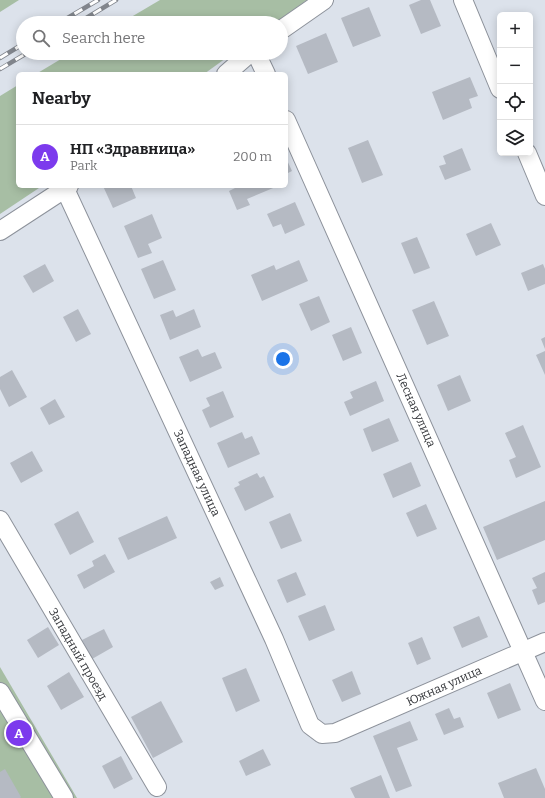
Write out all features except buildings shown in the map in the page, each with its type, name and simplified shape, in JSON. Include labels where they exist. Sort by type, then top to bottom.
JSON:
[{"type":"street","points":[[288,25],[324,0]]},
{"type":"street","points":[[463,0],[498,84]]},
{"type":"street","points":[[228,72],[242,60]]},
{"type":"street","points":[[259,60],[265,72]]},
{"type":"street","name":"Лесная улица","points":[[288,124],[545,701]]},
{"type":"street","points":[[528,156],[545,196]]},
{"type":"street","points":[[0,231],[65,188]]},
{"type":"street","name":"Западная улица","points":[[67,188],[274,639],[310,725],[322,734],[328,735],[343,730]]},
{"type":"street","name":"Западный проезд","points":[[0,520],[156,787]]},
{"type":"street","name":"Южная улица","points":[[343,730],[545,642]]},
{"type":"street","points":[[0,692],[64,798]]},
{"type":"green space","points":[[0,0],[19,0],[0,12]]},
{"type":"green space","points":[[160,0],[307,0],[285,16],[133,16]]},
{"type":"green space","points":[[59,60],[223,60],[207,72],[39,72]]},
{"type":"green space","points":[[16,86],[16,188],[39,188],[0,214],[0,96]]},
{"type":"green space","points":[[0,667],[77,798],[0,798]]},
{"type":"railway","points":[[71,16],[98,0]]},
{"type":"railway","points":[[90,16],[116,0]]},
{"type":"railway","points":[[0,58],[16,48]]},
{"type":"railway","points":[[0,69],[16,60]]},
{"type":"place","name":"НП «Здравница»","points":[[19,733]]}]
